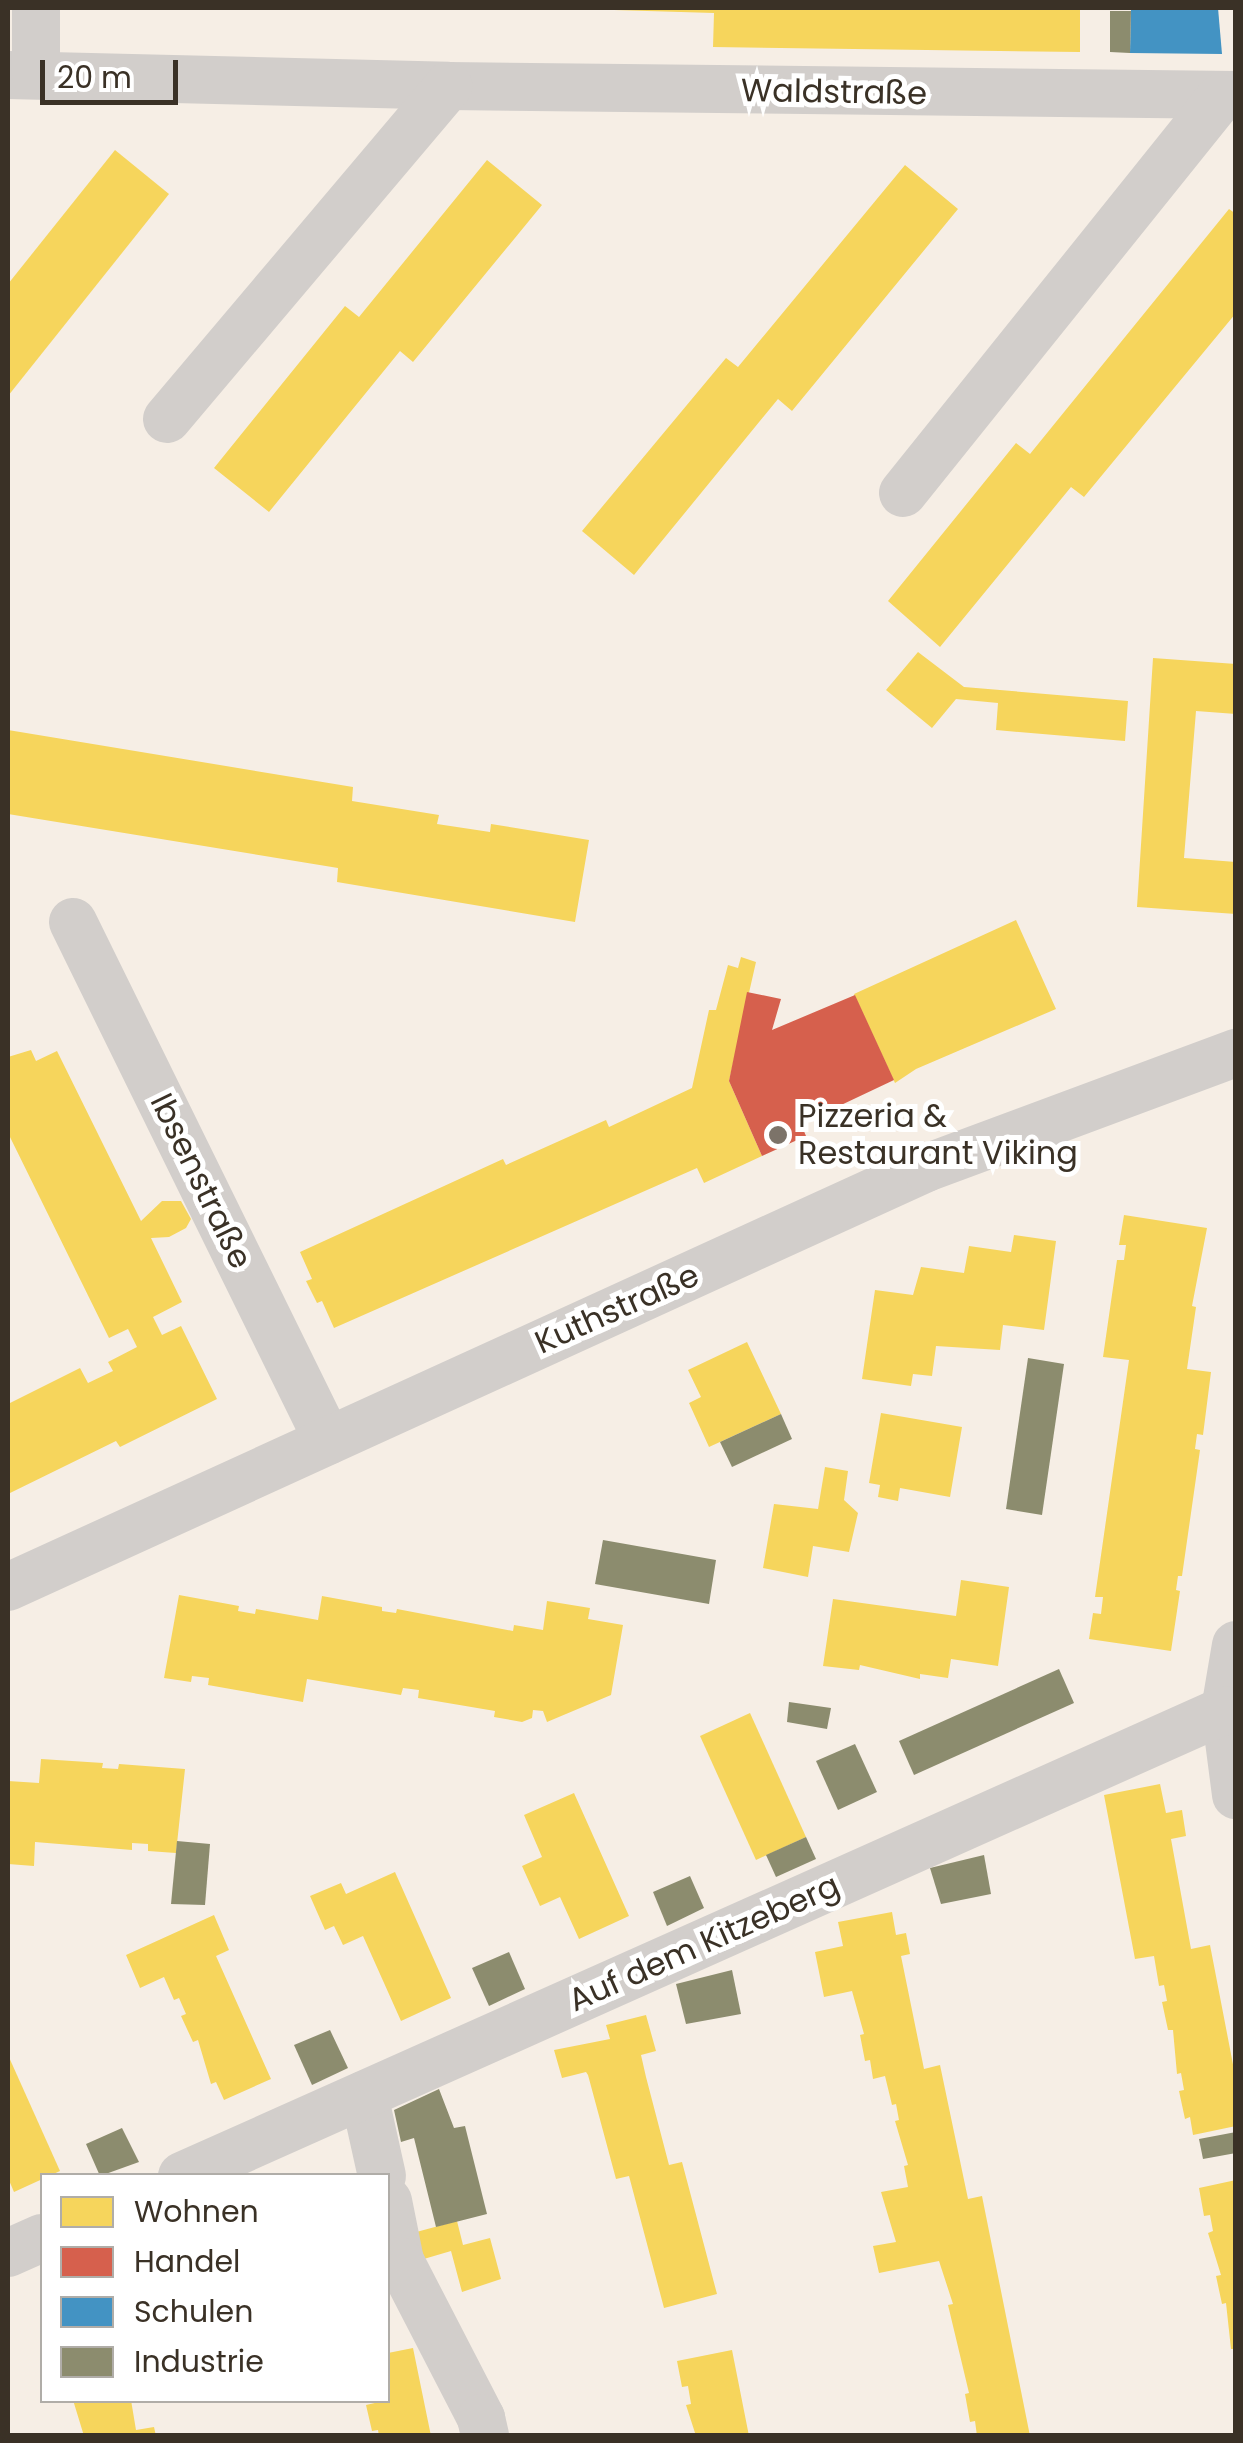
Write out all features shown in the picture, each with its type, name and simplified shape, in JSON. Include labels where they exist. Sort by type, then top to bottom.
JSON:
[{"type":"street","points":[[22,75],[36,8]]},
{"type":"street","name":"Waldstraße","points":[[22,75],[448,86],[1228,96]]},
{"type":"street","points":[[167,419],[448,86]]},
{"type":"street","name":"Waldstraße","points":[[902,493],[1228,96]]},
{"type":"street","name":"Ibsenstraße","points":[[73,922],[328,1441]]},
{"type":"street","name":"Kuthstraße","points":[[8,1587],[926,1168],[1232,1068]]},
{"type":"street","points":[[1236,1645],[1225,1710],[1236,1795]]},
{"type":"street","name":"Auf dem Kitzeberg","points":[[189,2173],[1225,1710]]},
{"type":"street","points":[[364,2094],[381,2173]]},
{"type":"street","points":[[390,2211],[400,2261],[482,2418],[485,2436]]},
{"type":"street","points":[[8,2253],[40,2239]]},
{"type":"building: Wohnen","points":[[547,8],[1080,8],[1080,52],[713,47],[714,13]]},
{"type":"building: Wohnen","points":[[115,150],[169,194],[8,396],[8,284]]},
{"type":"building: Wohnen","points":[[487,160],[542,205],[413,362],[400,351],[269,512],[214,468],[345,306],[359,317]]},
{"type":"building: Wohnen","points":[[905,165],[958,209],[792,411],[778,399],[634,575],[582,531],[726,358],[738,367]]},
{"type":"building: Wohnen","points":[[1229,209],[1236,214],[1236,313],[1084,497],[1071,487],[940,647],[888,601],[1016,443],[1030,454]]},
{"type":"building: Wohnen","points":[[918,652],[964,687],[1128,701],[1125,741],[996,730],[998,703],[956,699],[932,728],[886,690]]},
{"type":"building: Wohnen","points":[[1153,658],[1236,664],[1236,714],[1196,711],[1184,858],[1236,862],[1236,914],[1137,907]]},
{"type":"building: Wohnen","points":[[8,730],[353,787],[352,801],[439,815],[437,824],[490,832],[491,824],[589,840],[575,922],[337,882],[338,868],[8,814]]},
{"type":"building: Wohnen","points":[[1016,920],[1056,1009],[916,1069],[895,1083],[854,994]]},
{"type":"building: Wohnen","points":[[741,957],[756,962],[729,1081],[762,1156],[704,1183],[697,1168],[334,1328],[322,1301],[317,1303],[306,1281],[312,1279],[300,1252],[503,1159],[506,1165],[606,1120],[609,1127],[692,1088],[709,1010],[716,1010],[728,965],[738,968]]},
{"type":"building: Wohnen","points":[[31,1050],[36,1061],[57,1051],[141,1221],[162,1201],[181,1201],[191,1219],[186,1228],[169,1237],[151,1238],[182,1302],[153,1317],[162,1335],[181,1326],[217,1399],[120,1447],[116,1441],[8,1494],[8,1404],[80,1368],[88,1383],[113,1371],[108,1362],[137,1347],[128,1329],[109,1338],[8,1133],[8,1057]]},
{"type":"building: Wohnen","points":[[1124,1215],[1207,1228],[1192,1306],[1196,1307],[1187,1369],[1211,1372],[1203,1435],[1197,1434],[1195,1449],[1200,1450],[1182,1576],[1178,1576],[1176,1590],[1180,1591],[1171,1651],[1089,1639],[1093,1613],[1101,1614],[1103,1597],[1095,1597],[1129,1360],[1103,1357],[1117,1260],[1124,1260],[1126,1245],[1119,1245]]},
{"type":"building: Wohnen","points":[[1014,1235],[1056,1241],[1044,1330],[1003,1325],[1000,1350],[936,1346],[932,1376],[913,1374],[911,1386],[862,1379],[875,1290],[913,1295],[921,1267],[964,1273],[969,1246],[1011,1252]]},
{"type":"building: Wohnen","points":[[747,1342],[781,1414],[709,1447],[689,1403],[701,1397],[688,1370]]},
{"type":"building: Wohnen","points":[[881,1413],[962,1427],[950,1497],[900,1488],[898,1501],[878,1497],[880,1485],[869,1483]]},
{"type":"building: Wohnen","points":[[825,1467],[848,1471],[844,1500],[858,1513],[849,1552],[813,1546],[808,1577],[763,1568],[774,1504],[818,1509]]},
{"type":"building: Wohnen","points":[[961,1580],[1009,1587],[998,1666],[951,1659],[948,1678],[920,1674],[920,1679],[860,1665],[859,1670],[823,1666],[833,1599],[956,1616]]},
{"type":"building: Wohnen","points":[[179,1595],[239,1606],[238,1611],[255,1614],[256,1609],[318,1620],[322,1596],[382,1607],[382,1611],[396,1613],[397,1609],[513,1631],[514,1625],[543,1630],[547,1601],[590,1608],[588,1619],[623,1625],[611,1695],[547,1722],[543,1711],[533,1710],[532,1718],[522,1722],[494,1717],[495,1711],[418,1698],[419,1690],[403,1688],[401,1695],[307,1679],[303,1702],[208,1685],[209,1678],[192,1676],[191,1682],[164,1678]]},
{"type":"building: Wohnen","points":[[750,1713],[806,1837],[756,1860],[700,1736]]},
{"type":"building: Wohnen","points":[[41,1759],[103,1763],[102,1768],[118,1769],[119,1764],[185,1769],[176,1853],[148,1851],[148,1844],[132,1843],[132,1850],[35,1842],[34,1866],[8,1864],[8,1781],[39,1783]]},
{"type":"building: Wohnen","points":[[1160,1784],[1166,1813],[1182,1810],[1186,1836],[1171,1839],[1191,1949],[1210,1945],[1236,2080],[1236,2126],[1193,2135],[1179,2091],[1184,2090],[1181,2073],[1177,2074],[1173,2030],[1168,2030],[1162,2002],[1167,2001],[1164,1985],[1159,1986],[1154,1956],[1135,1959],[1104,1795]]},
{"type":"building: Wohnen","points":[[574,1793],[629,1916],[579,1939],[560,1897],[540,1906],[522,1866],[542,1857],[524,1815]]},
{"type":"building: Wohnen","points":[[395,1872],[451,1998],[401,2021],[363,1936],[343,1945],[334,1926],[325,1930],[310,1896],[341,1883],[346,1894]]},
{"type":"building: Wohnen","points":[[892,1912],[896,1935],[906,1933],[910,1954],[901,1956],[924,2069],[940,2065],[968,2199],[982,2196],[1030,2436],[977,2436],[975,2421],[970,2422],[965,2394],[969,2393],[948,2305],[953,2304],[939,2261],[879,2273],[873,2246],[896,2242],[881,2192],[908,2187],[904,2166],[908,2165],[895,2121],[899,2120],[896,2104],[892,2105],[885,2076],[873,2079],[870,2060],[865,2061],[860,2035],[864,2034],[852,1991],[824,1997],[815,1952],[843,1946],[838,1922]]},
{"type":"building: Wohnen","points":[[214,1915],[229,1950],[216,1956],[271,2079],[224,2100],[216,2082],[211,2084],[198,2040],[193,2042],[181,2016],[186,2014],[179,1998],[174,2000],[164,1977],[140,1988],[126,1955]]},
{"type":"building: Wohnen","points":[[646,2015],[656,2051],[641,2055],[646,2077],[669,2165],[682,2162],[717,2294],[664,2308],[629,2176],[616,2179],[588,2075],[586,2072],[562,2078],[554,2050],[610,2039],[606,2025]]},
{"type":"building: Wohnen","points":[[8,2055],[60,2171],[40,2173],[40,2180],[14,2192],[8,2178]]},
{"type":"building: Wohnen","points":[[1236,2180],[1236,2349],[1231,2349],[1226,2303],[1222,2304],[1216,2276],[1221,2275],[1208,2233],[1213,2231],[1210,2215],[1204,2216],[1199,2188]]},
{"type":"building: Wohnen","points":[[457,2221],[463,2245],[490,2238],[501,2279],[462,2292],[451,2251],[417,2261],[409,2234]]},
{"type":"building: Wohnen","points":[[413,2348],[431,2436],[379,2436],[378,2430],[372,2431],[366,2405],[390,2403],[390,2353]]},
{"type":"building: Wohnen","points":[[732,2350],[749,2436],[696,2436],[686,2405],[691,2404],[688,2386],[682,2387],[677,2361]]},
{"type":"building: Wohnen","points":[[74,2403],[132,2403],[136,2430],[154,2427],[156,2436],[84,2436]]},
{"type":"building: Handel","points":[[747,992],[781,999],[772,1030],[855,995],[894,1080],[801,1124],[806,1136],[762,1156],[729,1081]]},
{"type":"building: Schulen","points":[[1131,8],[1218,8],[1222,54],[1130,53]]},
{"type":"building: Industrie","points":[[1110,11],[1131,11],[1130,53],[1110,52]]},
{"type":"building: Industrie","points":[[1028,1358],[1064,1364],[1042,1515],[1006,1509]]},
{"type":"building: Industrie","points":[[781,1414],[792,1439],[732,1467],[720,1442]]},
{"type":"building: Industrie","points":[[603,1540],[716,1560],[709,1604],[595,1584]]},
{"type":"building: Industrie","points":[[1059,1669],[1074,1703],[914,1775],[899,1741]]},
{"type":"building: Industrie","points":[[789,1702],[831,1708],[827,1729],[787,1722]]},
{"type":"building: Industrie","points":[[855,1744],[877,1792],[838,1810],[816,1761]]},
{"type":"building: Industrie","points":[[806,1837],[816,1859],[776,1877],[766,1855]]},
{"type":"building: Industrie","points":[[177,1841],[210,1844],[205,1905],[171,1904]]},
{"type":"building: Industrie","points":[[984,1855],[991,1894],[941,1904],[930,1868]]},
{"type":"building: Industrie","points":[[690,1876],[704,1908],[667,1926],[653,1892]]},
{"type":"building: Industrie","points":[[509,1952],[525,1989],[489,2006],[472,1968]]},
{"type":"building: Industrie","points":[[732,1970],[741,2014],[686,2024],[676,1984]]},
{"type":"building: Industrie","points":[[330,2030],[348,2068],[312,2085],[294,2045]]},
{"type":"building: Industrie","points":[[439,2089],[454,2128],[465,2126],[487,2214],[436,2227],[414,2138],[401,2142],[394,2110]]},
{"type":"building: Industrie","points":[[122,2128],[139,2162],[99,2173],[86,2144]]},
{"type":"building: Industrie","points":[[1236,2132],[1236,2153],[1203,2159],[1199,2139]]},
{"type":"place","name":"Pizzeria & Restaurant Viking","points":[[778,1135]]}]
